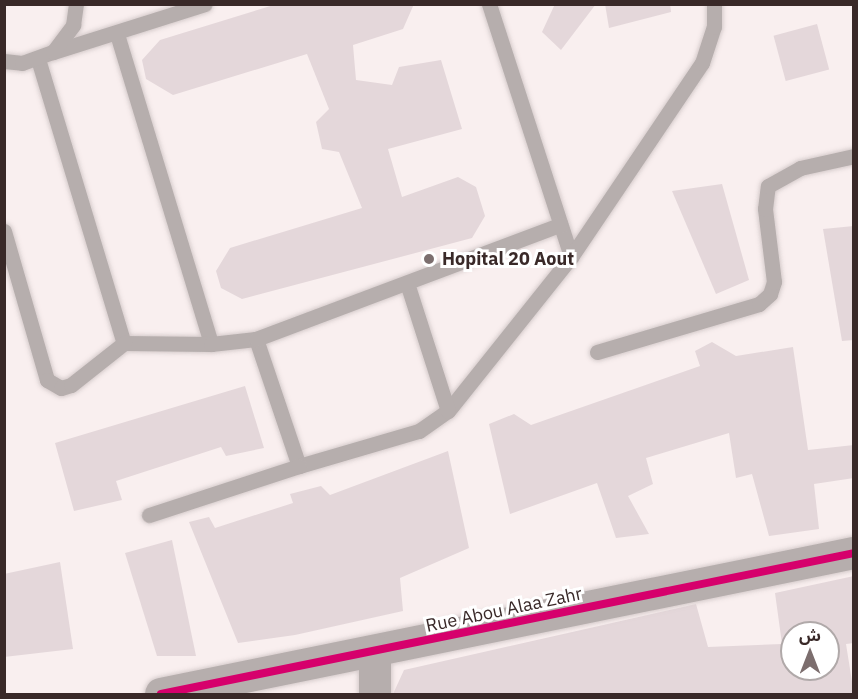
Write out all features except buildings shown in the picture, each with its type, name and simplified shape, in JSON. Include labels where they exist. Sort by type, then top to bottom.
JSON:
[{"type":"street","name":"Rue Abou Alaa Zahr","points":[[179,693],[854,553]]},
{"type":"street","points":[[375,651],[375,694]]},
{"type":"lane","points":[[53,52],[73,25],[76,4]]},
{"type":"lane","points":[[4,73],[22,63],[53,52],[117,34],[205,4]]},
{"type":"lane","points":[[489,4],[571,257]]},
{"type":"lane","points":[[149,515],[299,466],[419,431],[448,411],[571,257],[702,63],[714,27],[714,4]]},
{"type":"lane","points":[[117,34],[211,344]]},
{"type":"lane","points":[[38,59],[124,343]]},
{"type":"lane","points":[[4,61],[22,63]]},
{"type":"lane","points":[[597,352],[759,304],[770,294],[774,282],[765,209],[768,186],[800,168],[854,156]]},
{"type":"lane","points":[[4,231],[47,380],[62,388],[70,385],[124,343],[211,344],[256,339],[560,225]]},
{"type":"lane","points":[[407,283],[448,411]]},
{"type":"lane","points":[[256,339],[299,466]]},
{"type":"cycle path","points":[[161,694],[854,553]]},
{"type":"place","name":"Hopital 20 Aout","points":[[429,259]]}]
